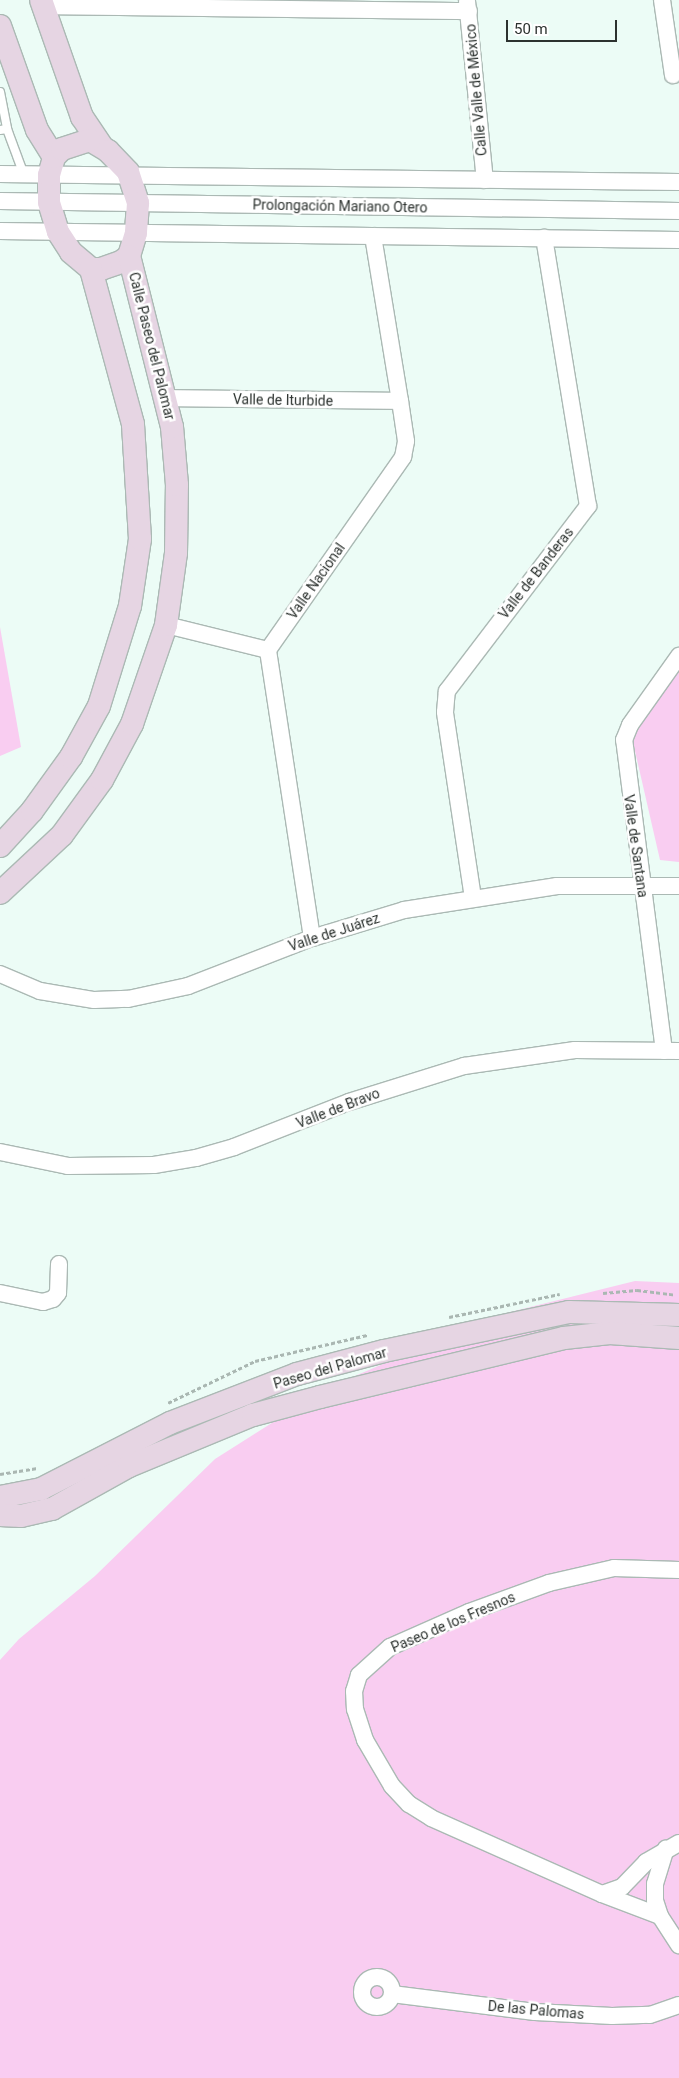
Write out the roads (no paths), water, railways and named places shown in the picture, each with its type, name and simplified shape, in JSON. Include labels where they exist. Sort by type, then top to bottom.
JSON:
[{"type":"street","points":[[662,0],[673,75]]},
{"type":"street","points":[[101,145],[82,117],[42,3],[468,5]]},
{"type":"street","name":"Calle Valle de México","points":[[468,5],[485,180]]},
{"type":"street","points":[[1,34],[52,166]]},
{"type":"street","points":[[37,130],[58,139],[68,139],[77,133],[82,117]]},
{"type":"street","points":[[0,846],[32,811],[72,757],[94,715],[118,649],[130,606],[140,539],[134,424],[91,269],[71,252],[58,232],[49,202],[52,166],[62,149],[90,140],[101,145],[116,157],[130,176],[138,203],[136,233],[129,256],[110,268],[91,269]]},
{"type":"street","name":"Prolongación Mariano Otero","points":[[0,174],[24,174],[52,166],[130,176],[679,182]]},
{"type":"street","name":"Prolongación Mariano Otero","points":[[0,202],[679,211]]},
{"type":"street","points":[[0,231],[679,240]]},
{"type":"street","name":"Valle Nacional","points":[[268,650],[403,457],[406,441],[373,236]]},
{"type":"street","name":"Valle de Banderas","points":[[473,898],[445,712],[447,691],[588,506],[544,238]]},
{"type":"street","name":"Calle Paseo del Palomar","points":[[0,893],[62,836],[102,780],[132,724],[166,625],[176,553],[177,485],[167,398],[129,256]]},
{"type":"street","name":"Valle de Iturbide","points":[[167,398],[400,401]]},
{"type":"street","points":[[166,625],[268,650],[312,938]]},
{"type":"street","name":"Valle de Santana","points":[[672,1051],[642,884],[624,740],[679,656]]},
{"type":"street","name":"Valle de Juárez","points":[[0,974],[48,992],[94,1000],[128,999],[188,986],[312,938],[404,910],[557,886],[642,884],[679,886]]},
{"type":"street","name":"Valle de Bravo","points":[[0,1152],[68,1166],[154,1165],[196,1158],[234,1147],[349,1102],[464,1066],[575,1050],[672,1051]]},
{"type":"street","points":[[0,1293],[43,1302],[53,1299],[58,1293],[59,1264]]},
{"type":"street","name":"Paseo del Palomar","points":[[0,1515],[21,1516],[52,1509],[124,1458],[215,1403],[298,1374],[384,1351],[569,1312],[679,1315]]},
{"type":"street","name":"Paseo del Palomar","points":[[0,1497],[41,1489],[124,1458],[253,1415],[564,1338],[610,1333],[679,1338]]},
{"type":"street","points":[[384,1351],[393,1380]]},
{"type":"street","name":"Paseo de los Fresnos","points":[[660,1916],[602,1894],[431,1818],[409,1804],[387,1779],[365,1740],[355,1708],[354,1691],[359,1674],[390,1647],[469,1612],[549,1583],[614,1568],[679,1570]]},
{"type":"street","points":[[602,1894],[622,1887],[646,1862],[672,1846]]},
{"type":"street","points":[[672,1846],[655,1884],[660,1916],[679,1945]]},
{"type":"street","name":"De las Palomas","points":[[392,1994],[535,2012],[602,2015],[650,2015],[679,2005]]},
{"type":"lane","points":[[0,92],[4,129],[24,174]]}]
